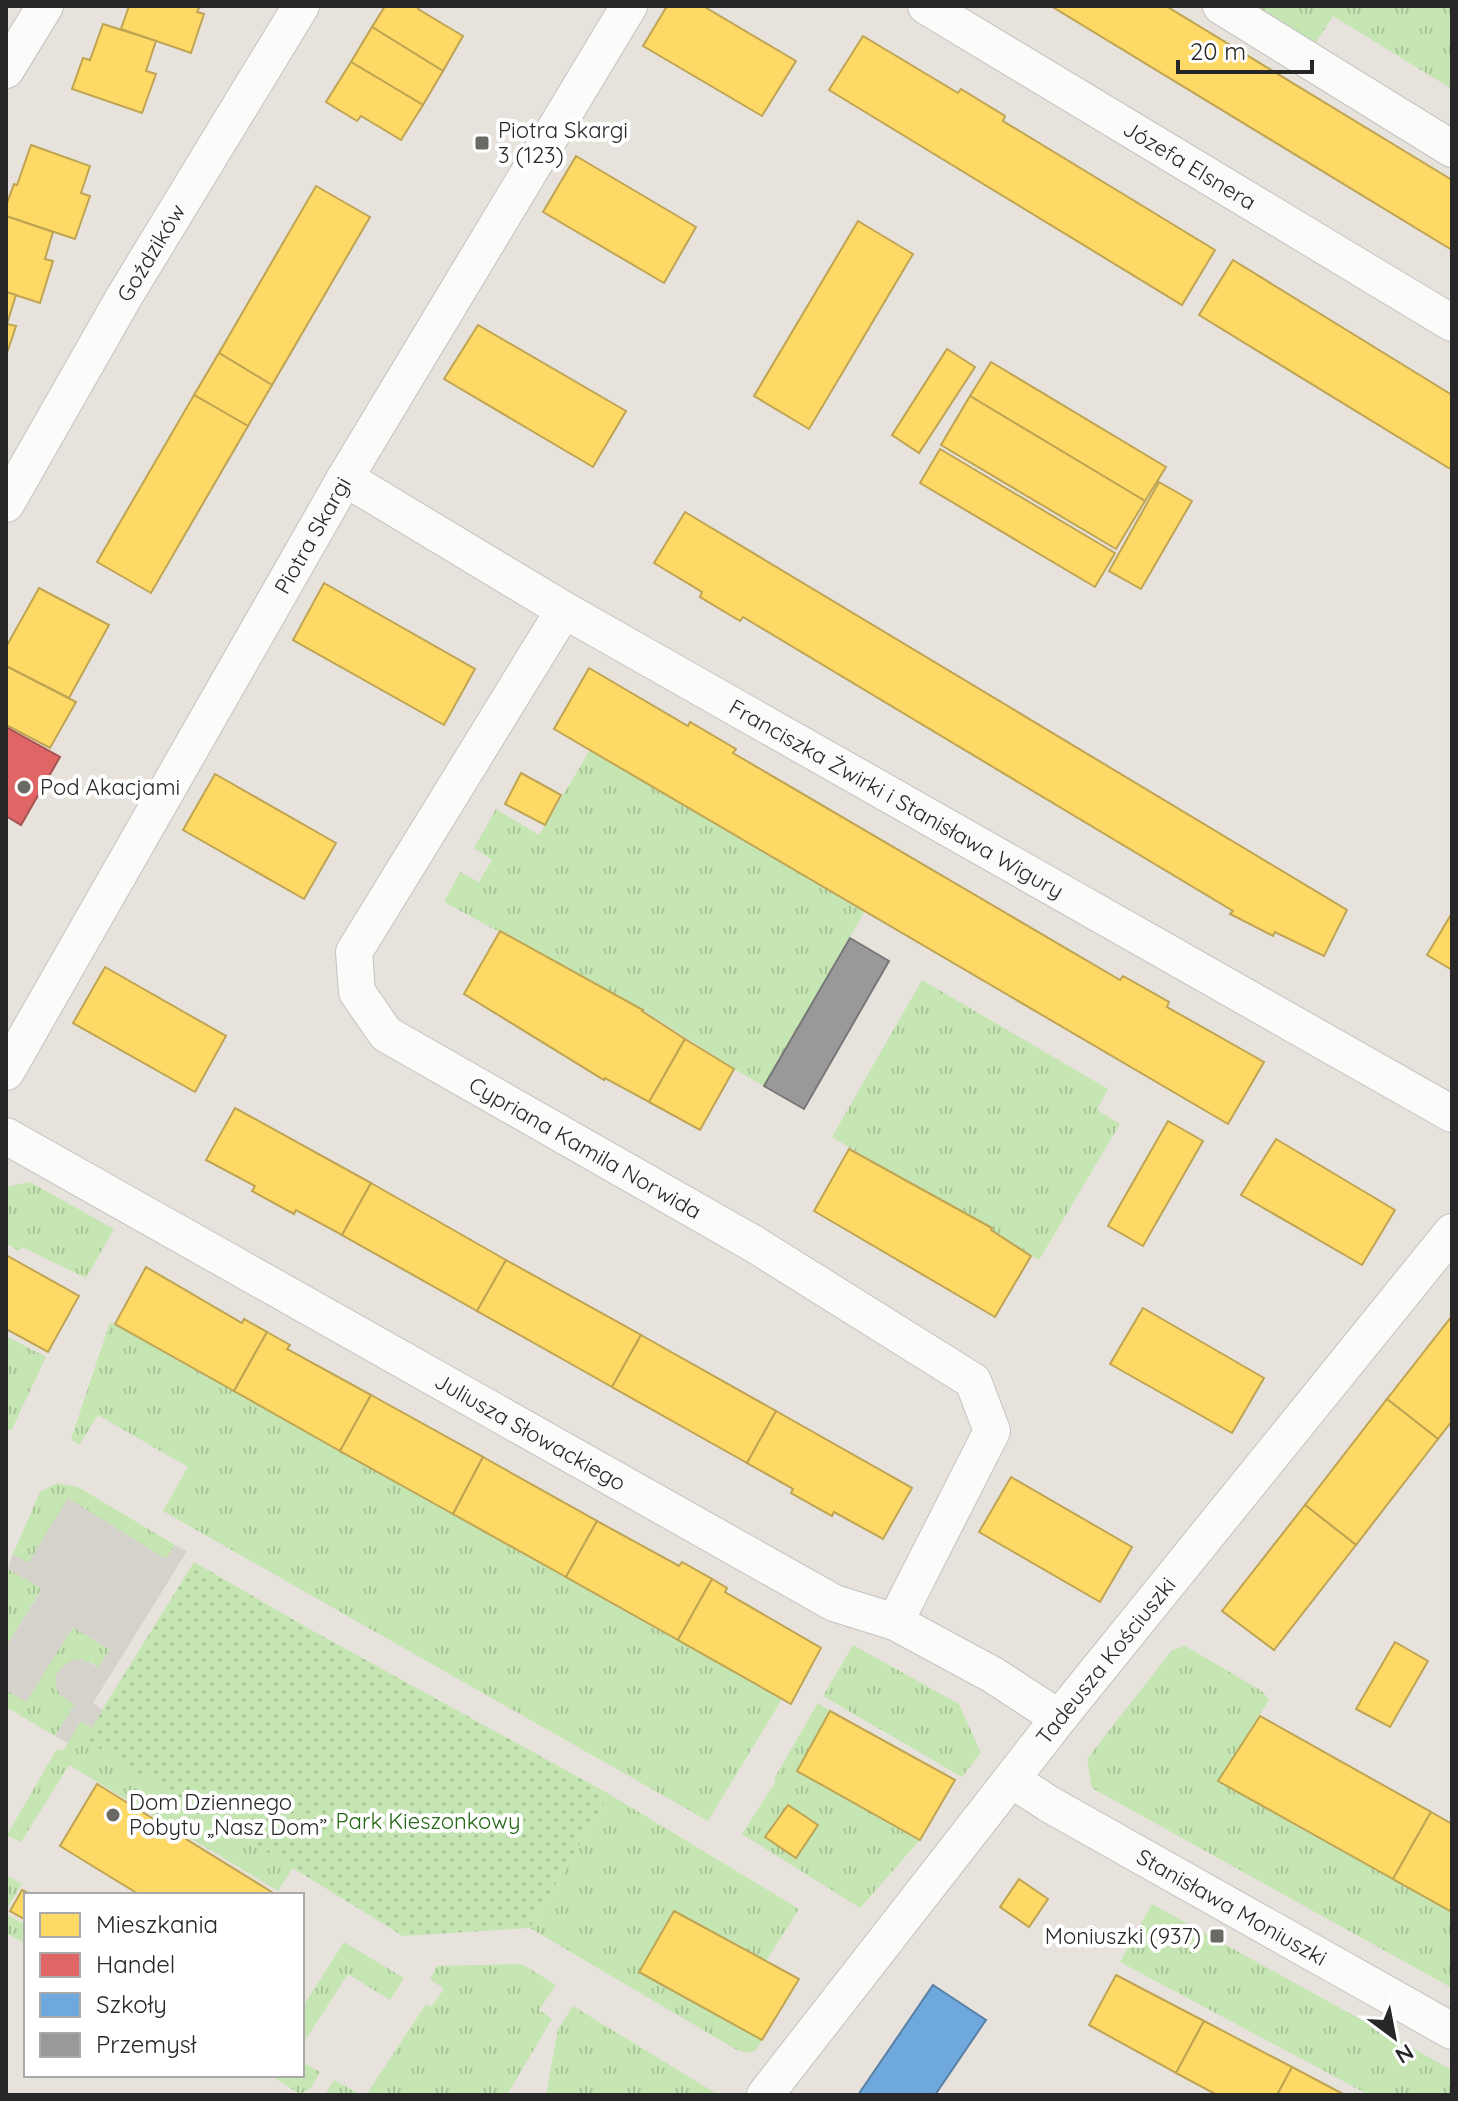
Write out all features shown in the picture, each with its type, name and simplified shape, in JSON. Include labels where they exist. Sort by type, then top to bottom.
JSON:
[{"type":"street","points":[[6,70],[45,6]]},
{"type":"street","name":"Goździków","points":[[6,504],[124,297],[301,6]]},
{"type":"street","name":"Piotra Skargi","points":[[6,1072],[345,478],[629,6]]},
{"type":"street","name":"Józefa Elsnera","points":[[926,6],[1452,323]]},
{"type":"street","points":[[1221,6],[1452,149]]},
{"type":"street","name":"Franciszka Żwirki i Stanisława Wigury","points":[[345,478],[564,610],[1452,1114]]},
{"type":"street","name":"Cypriana Kamila Norwida","points":[[564,610],[354,952],[357,992],[386,1034],[754,1244],[973,1381],[992,1431],[895,1622]]},
{"type":"street","name":"Juliusza Słowackiego","points":[[6,1136],[834,1603],[895,1622],[993,1675],[1059,1718]]},
{"type":"street","name":"Tadeusza Kościuszki","points":[[765,2095],[1059,1718],[1452,1232]]},
{"type":"street","name":"Stanisława Moniuszki","points":[[1012,1780],[1049,1804],[1452,2031]]},
{"type":"green space","points":[[1234,6],[1452,6],[1452,89],[1333,16],[1310,52]]},
{"type":"green space","points":[[590,750],[865,911],[764,1086],[642,1009],[444,902],[460,872],[479,882],[492,860],[474,848],[496,809],[539,835]]},
{"type":"green space","points":[[922,980],[1108,1089],[1097,1110],[1120,1124],[1039,1260],[832,1137]]},
{"type":"green space","points":[[30,1182],[114,1229],[86,1278],[22,1247],[19,1251],[6,1243],[6,1187]]},
{"type":"green space","points":[[110,1322],[782,1699],[708,1821],[163,1511],[188,1467],[98,1415],[79,1445],[71,1439]]},
{"type":"green space","points":[[6,1336],[46,1357],[11,1431],[6,1428]]},
{"type":"green space","points":[[57,1483],[78,1487],[175,1545],[166,1559],[68,1499],[28,1564],[13,1554],[40,1492]]},
{"type":"green space","name":"Park Kieszonkowy","points":[[194,1562],[609,1794],[530,1928],[403,1936],[84,1739]]},
{"type":"green space","points":[[8,1569],[42,1588],[6,1647],[6,1574]]},
{"type":"green space","points":[[73,1627],[110,1650],[98,1667],[90,1662],[75,1705],[55,1736],[6,1707],[6,1690],[26,1701]]},
{"type":"green space","points":[[853,1645],[959,1704],[981,1753],[962,1777],[823,1696]]},
{"type":"green space","points":[[1185,1646],[1262,1691],[1269,1700],[1218,1781],[1452,1912],[1452,1988],[1092,1788],[1087,1759],[1172,1650]]},
{"type":"green space","points":[[818,1703],[830,1711],[797,1771],[920,1840],[860,1908],[742,1834],[776,1781],[774,1779]]},
{"type":"green space","points":[[81,1721],[92,1728],[85,1739],[294,1866],[278,1891],[69,1765],[21,1842],[7,1835],[55,1752],[58,1749],[63,1751]]},
{"type":"green space","points":[[609,1794],[799,1909],[766,1961],[799,1979],[756,2050],[749,2053],[737,2050],[530,1928]]},
{"type":"green space","points":[[6,1875],[22,1884],[6,1910]]},
{"type":"green space","points":[[1152,1904],[1452,2070],[1452,2095],[1369,2095],[1120,1962]]},
{"type":"green space","points":[[6,1914],[24,1924],[24,1943],[6,1933]]},
{"type":"green space","points":[[344,1942],[404,1978],[390,2000],[348,1974],[304,2042],[304,2005]]},
{"type":"green space","points":[[522,1964],[556,1985],[539,2010],[552,2019],[507,2095],[366,2095],[426,2004],[431,2007],[444,1989],[430,1979],[437,1966]]},
{"type":"green space","points":[[573,2006],[717,2094],[546,2095],[558,2029]]},
{"type":"green space","points":[[304,2063],[320,2072],[311,2088],[300,2094],[273,2077],[304,2077]]},
{"type":"green space","points":[[334,2080],[361,2095],[325,2095]]},
{"type":"shaded area","points":[[68,1498],[166,1559],[175,1545],[187,1551],[93,1703],[103,1710],[92,1728],[81,1721],[68,1743],[55,1736],[74,1705],[60,1695],[56,1675],[72,1660],[81,1659],[98,1667],[110,1650],[73,1627],[26,1702],[6,1690],[6,1647],[42,1589],[8,1569],[13,1554],[28,1563]]},
{"type":"building: Mieszkania","points":[[129,6],[200,6],[197,12],[204,14],[191,53],[121,29]]},
{"type":"building: Mieszkania","points":[[385,6],[420,6],[418,9],[463,36],[443,71],[372,27]]},
{"type":"building: Mieszkania","points":[[667,6],[703,6],[796,61],[762,116],[643,46]]},
{"type":"building: Mieszkania","points":[[1051,6],[1166,6],[1452,180],[1452,250]]},
{"type":"building: Mieszkania","points":[[103,24],[156,41],[146,71],[156,74],[142,113],[72,89],[83,58],[90,60]]},
{"type":"building: Mieszkania","points":[[372,27],[443,71],[423,105],[351,62]]},
{"type":"building: Mieszkania","points":[[863,36],[958,93],[961,89],[1005,116],[1003,121],[1215,250],[1182,305],[829,90]]},
{"type":"building: Mieszkania","points":[[351,62],[423,105],[401,140],[361,116],[357,121],[326,102]]},
{"type":"building: Mieszkania","points":[[31,145],[90,166],[81,193],[90,196],[75,239],[6,216],[6,206]]},
{"type":"building: Mieszkania","points":[[576,156],[696,227],[664,283],[543,212]]},
{"type":"building: Mieszkania","points":[[316,186],[370,217],[272,385],[219,353]]},
{"type":"building: Mieszkania","points":[[6,216],[53,232],[45,259],[53,261],[40,303],[6,292]]},
{"type":"building: Mieszkania","points":[[858,221],[913,254],[809,429],[754,396]]},
{"type":"building: Mieszkania","points":[[1233,260],[1452,395],[1452,470],[1199,315]]},
{"type":"building: Mieszkania","points":[[6,292],[16,295],[7,324],[16,326],[6,356]]},
{"type":"building: Mieszkania","points":[[478,325],[626,411],[593,467],[444,379]]},
{"type":"building: Mieszkania","points":[[947,349],[975,367],[919,453],[892,435]]},
{"type":"building: Mieszkania","points":[[219,353],[272,385],[248,426],[194,395]]},
{"type":"building: Mieszkania","points":[[991,362],[1166,467],[1145,501],[970,396]]},
{"type":"building: Mieszkania","points":[[194,395],[248,426],[151,593],[97,562]]},
{"type":"building: Mieszkania","points":[[970,396],[1145,501],[1116,549],[941,445]]},
{"type":"building: Mieszkania","points":[[940,449],[1115,553],[1095,587],[920,483]]},
{"type":"building: Mieszkania","points":[[1159,482],[1192,501],[1141,589],[1109,571]]},
{"type":"building: Mieszkania","points":[[685,512],[1347,910],[1324,956],[1275,932],[1273,936],[1230,914],[1233,911],[743,617],[740,621],[700,597],[702,592],[654,563]]},
{"type":"building: Mieszkania","points":[[324,583],[475,669],[444,725],[293,640]]},
{"type":"building: Mieszkania","points":[[39,588],[109,625],[69,698],[6,666],[6,647]]},
{"type":"building: Mieszkania","points":[[6,666],[76,702],[50,748],[6,725]]},
{"type":"building: Mieszkania","points":[[589,668],[688,726],[690,722],[736,749],[733,753],[1120,980],[1123,976],[1169,1002],[1167,1007],[1264,1062],[1228,1124],[554,729]]},
{"type":"building: Mieszkania","points":[[521,773],[561,795],[545,825],[505,804]]},
{"type":"building: Mieszkania","points":[[215,774],[336,843],[304,899],[183,830]]},
{"type":"building: Mieszkania","points":[[1452,913],[1452,970],[1427,955]]},
{"type":"building: Mieszkania","points":[[500,931],[643,1010],[685,1039],[649,1102],[604,1080],[464,994]]},
{"type":"building: Mieszkania","points":[[105,967],[226,1036],[195,1092],[73,1023]]},
{"type":"building: Mieszkania","points":[[685,1039],[734,1069],[700,1130],[649,1102]]},
{"type":"building: Mieszkania","points":[[235,1108],[371,1183],[342,1235],[252,1191],[255,1186],[206,1160]]},
{"type":"building: Mieszkania","points":[[1168,1121],[1203,1141],[1143,1246],[1108,1226]]},
{"type":"building: Mieszkania","points":[[1276,1139],[1395,1210],[1362,1265],[1241,1195]]},
{"type":"building: Mieszkania","points":[[849,1149],[992,1228],[1031,1256],[995,1317],[814,1211]]},
{"type":"building: Mieszkania","points":[[371,1183],[506,1260],[477,1311],[342,1235]]},
{"type":"building: Mieszkania","points":[[6,1255],[79,1296],[48,1352],[6,1329]]},
{"type":"building: Mieszkania","points":[[506,1260],[641,1335],[612,1387],[477,1311]]},
{"type":"building: Mieszkania","points":[[146,1267],[242,1323],[244,1319],[267,1332],[234,1391],[115,1324]]},
{"type":"building: Mieszkania","points":[[1143,1308],[1264,1378],[1232,1433],[1110,1364]]},
{"type":"building: Mieszkania","points":[[1452,1316],[1452,1421],[1438,1439],[1387,1399]]},
{"type":"building: Mieszkania","points":[[267,1332],[290,1345],[287,1349],[371,1395],[340,1451],[234,1391]]},
{"type":"building: Mieszkania","points":[[641,1335],[776,1411],[747,1463],[612,1387]]},
{"type":"building: Mieszkania","points":[[371,1395],[483,1457],[453,1514],[340,1451]]},
{"type":"building: Mieszkania","points":[[1387,1399],[1438,1439],[1356,1545],[1305,1505]]},
{"type":"building: Mieszkania","points":[[776,1411],[912,1488],[883,1539],[834,1512],[832,1516],[747,1463]]},
{"type":"building: Mieszkania","points":[[483,1457],[597,1521],[566,1577],[453,1514]]},
{"type":"building: Mieszkania","points":[[1011,1477],[1132,1547],[1100,1602],[979,1532]]},
{"type":"building: Mieszkania","points":[[1305,1505],[1356,1545],[1274,1650],[1222,1611]]},
{"type":"building: Mieszkania","points":[[597,1521],[679,1566],[682,1562],[712,1579],[678,1640],[566,1577]]},
{"type":"building: Mieszkania","points":[[712,1579],[727,1588],[725,1592],[821,1648],[791,1704],[678,1640]]},
{"type":"building: Mieszkania","points":[[1395,1642],[1428,1661],[1390,1727],[1356,1709]]},
{"type":"building: Mieszkania","points":[[830,1711],[955,1780],[920,1840],[797,1771]]},
{"type":"building: Mieszkania","points":[[1260,1716],[1431,1812],[1393,1879],[1218,1781]]},
{"type":"building: Mieszkania","name":"Dom Dziennego Pobytu „Nasz Dom”","points":[[97,1784],[273,1893],[137,1893],[60,1846]]},
{"type":"building: Mieszkania","points":[[788,1805],[818,1825],[796,1858],[765,1837]]},
{"type":"building: Mieszkania","points":[[1431,1812],[1452,1824],[1452,1912],[1393,1879]]},
{"type":"building: Mieszkania","points":[[1019,1879],[1048,1899],[1029,1927],[1000,1907]]},
{"type":"building: Mieszkania","points":[[22,1890],[28,1893],[24,1893],[24,1919],[10,1911]]},
{"type":"building: Mieszkania","points":[[674,1911],[799,1979],[762,2040],[639,1972]]},
{"type":"building: Mieszkania","points":[[1116,1975],[1204,2021],[1176,2073],[1089,2025]]},
{"type":"building: Mieszkania","points":[[1204,2021],[1292,2067],[1277,2095],[1217,2095],[1176,2073]]},
{"type":"building: Mieszkania","points":[[1292,2067],[1345,2095],[1277,2095]]},
{"type":"building: Handel","name":"Pod Akacjami","points":[[6,727],[60,757],[21,825],[6,816]]},
{"type":"building: Szkoły","points":[[933,1985],[986,2020],[935,2095],[858,2095]]},
{"type":"building: Przemysł","points":[[850,938],[889,961],[804,1109],[764,1086]]},
{"type":"place","name":"Piotra Skargi 3 (123)","points":[[482,143]]},
{"type":"place","name":"Pod Akacjami","points":[[24,787]]},
{"type":"place","name":"Dom Dziennego Pobytu „Nasz Dom”","points":[[113,1815]]},
{"type":"place","name":"Moniuszki (937)","points":[[1217,1936]]}]
